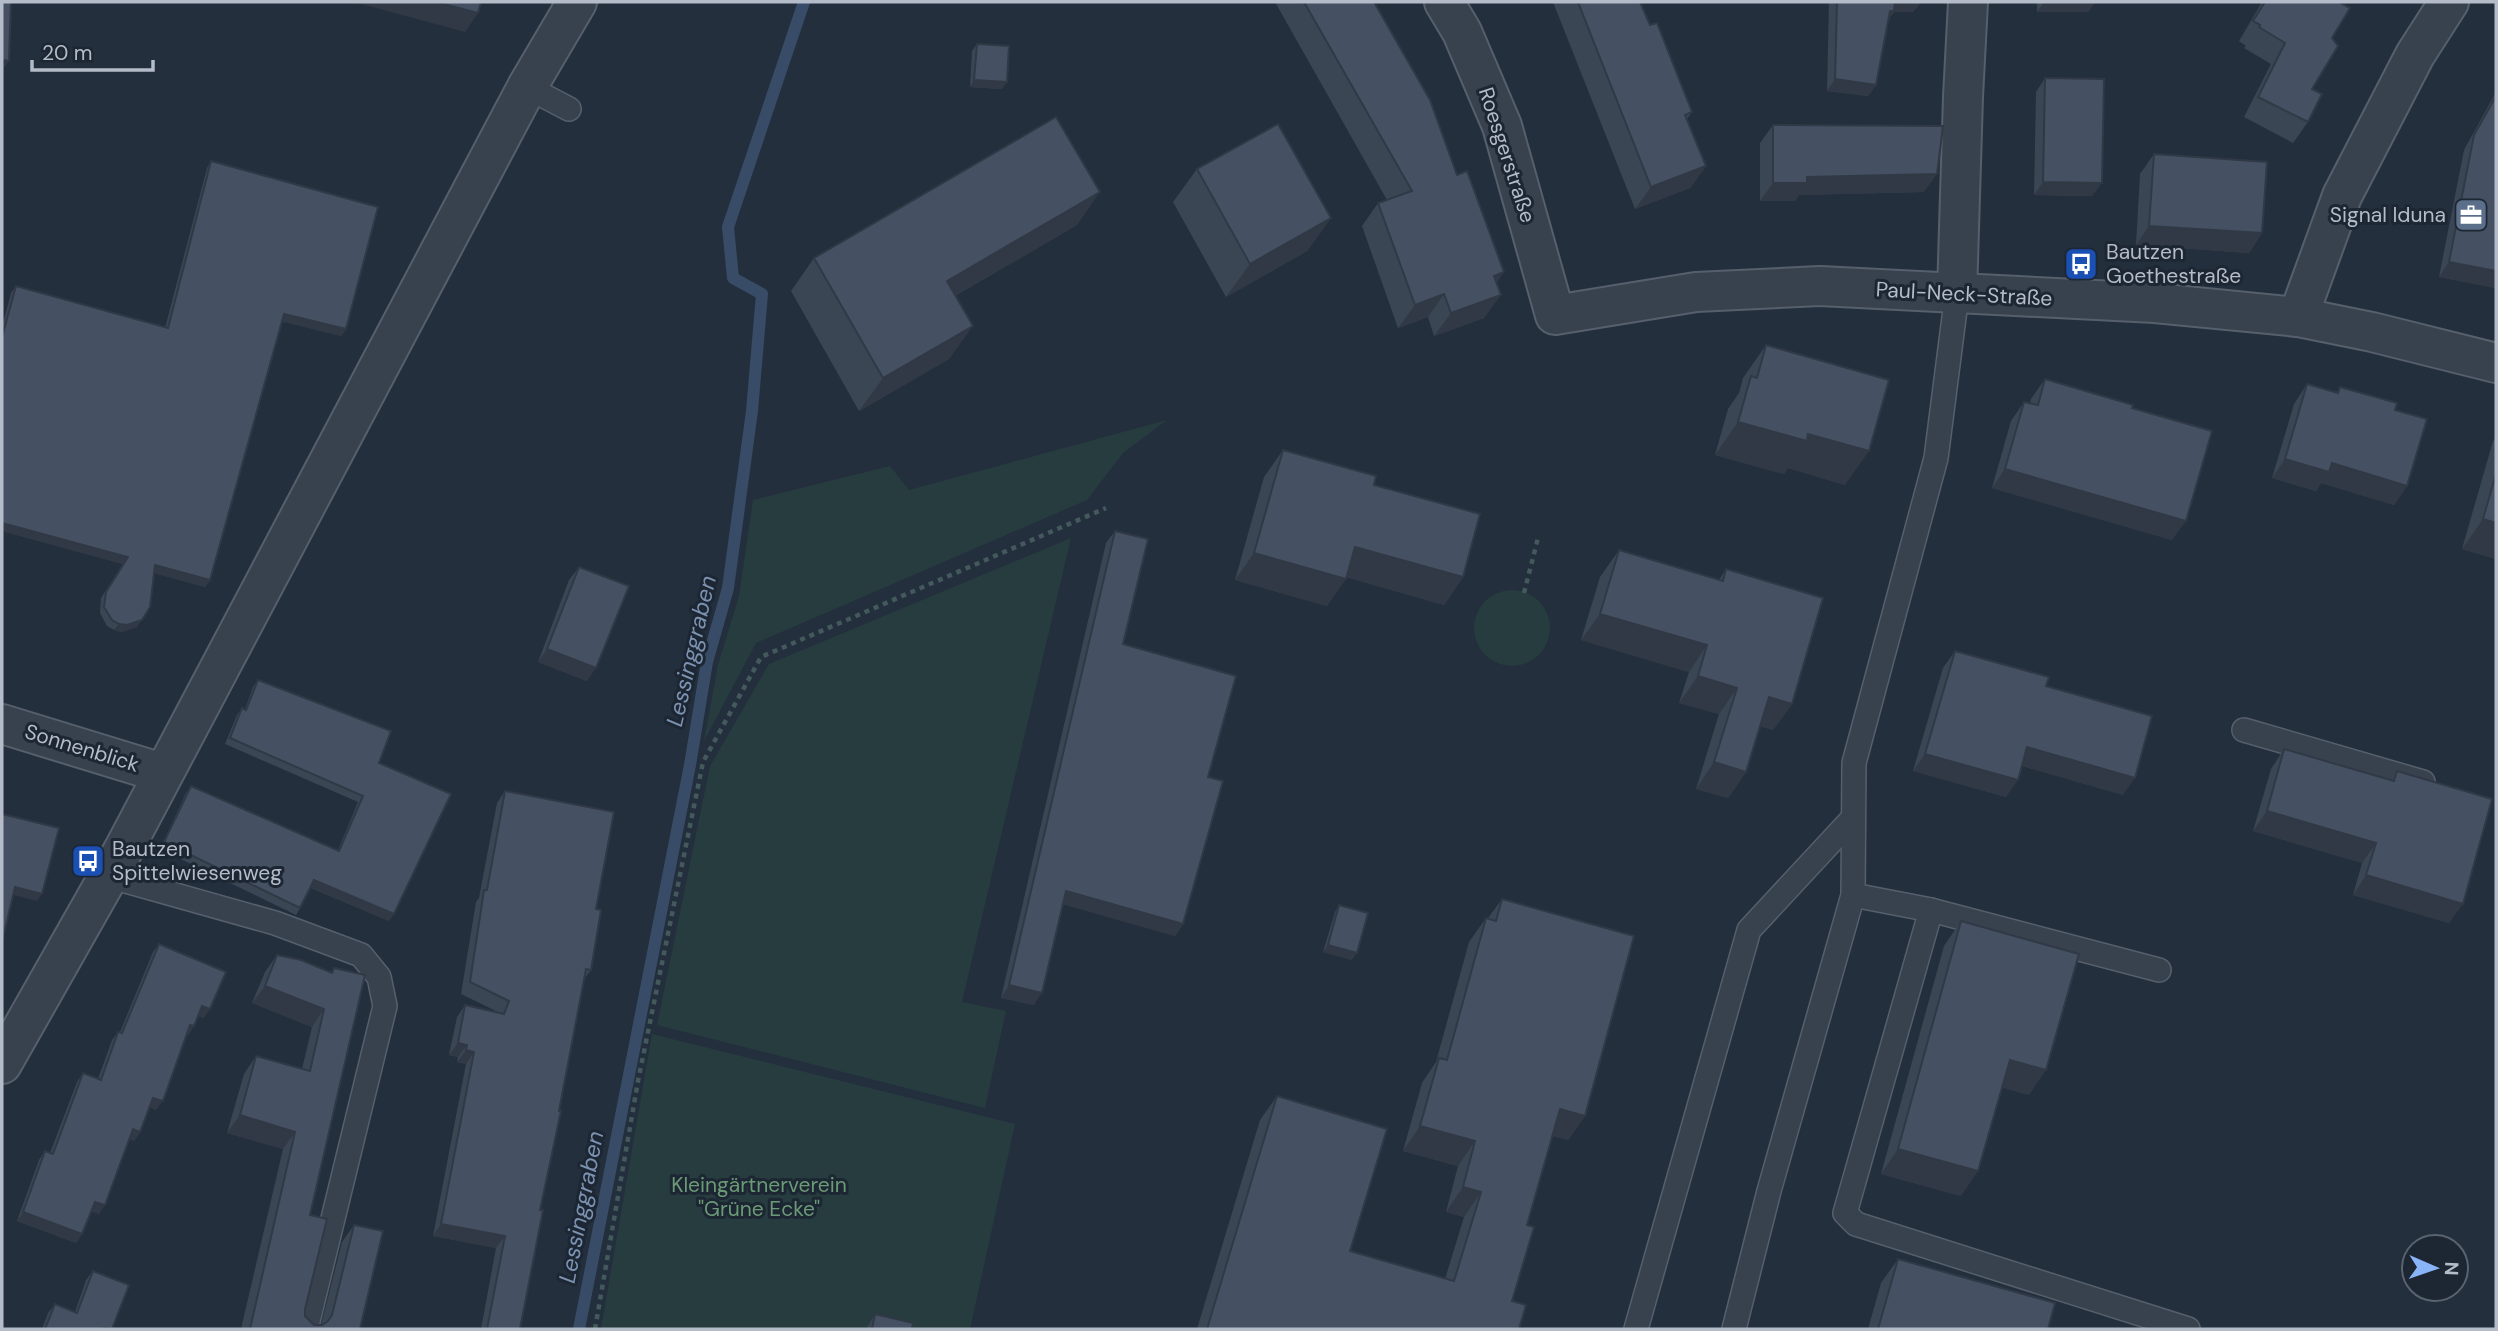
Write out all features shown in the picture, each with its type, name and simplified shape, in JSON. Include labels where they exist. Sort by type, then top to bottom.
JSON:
[{"type":"street","points":[[2,1064],[108,876],[527,87],[577,2]]},
{"type":"street","name":"Roesgerstraße","points":[[1444,2],[1462,32],[1502,126],[1555,315]]},
{"type":"street","points":[[1957,294],[1968,2]]},
{"type":"street","points":[[2298,317],[2342,195],[2415,55],[2449,2]]},
{"type":"street","name":"Paul-Neck-Straße","points":[[1555,315],[1710,292],[1820,286],[2155,303],[2298,317],[2372,332],[2496,363]]},
{"type":"street","name":"Sonnenblick","points":[[2,724],[162,773]]},
{"type":"lane","points":[[527,87],[569,109]]},
{"type":"lane","points":[[1734,1329],[1773,1178],[1853,895],[1854,763],[1936,458],[1957,294]]},
{"type":"lane","points":[[2244,730],[2443,788]]},
{"type":"lane","points":[[1636,1329],[1749,930],[1853,818]]},
{"type":"lane","points":[[108,876],[275,923],[361,955],[379,977],[385,1006],[306,1329]]},
{"type":"lane","points":[[1853,895],[1931,910],[2159,970]]},
{"type":"lane","points":[[1931,910],[1845,1213],[1856,1224],[2188,1329]]},
{"type":"path","points":[[595,1329],[638,1081],[703,762],[761,657],[1106,508]]},
{"type":"path","points":[[1524,593],[1538,538]]},
{"type":"green space","points":[[1167,420],[1123,453],[1087,500],[756,643],[704,741],[718,665],[739,596],[753,500],[890,466],[909,490]]},
{"type":"green space","points":[[1071,538],[962,1002],[1006,1011],[985,1108],[657,1025],[710,766],[769,664]]},
{"type":"green space","points":[[1512,590],[1526,593],[1539,601],[1547,614],[1550,628],[1547,642],[1539,655],[1526,663],[1512,666],[1498,663],[1485,655],[1477,642],[1474,628],[1477,614],[1485,601],[1498,593]]},
{"type":"green space","name":"Kleingärtnerverein \"Grüne Ecke\"","points":[[652,1034],[1015,1124],[970,1329],[601,1329]]},
{"type":"building","points":[[2,2],[11,2],[9,61],[2,60]]},
{"type":"building","points":[[436,2],[481,2],[478,13]]},
{"type":"building","points":[[1304,2],[1374,2],[1430,100],[1457,175],[1467,171],[1504,272],[1494,276],[1501,295],[1451,313],[1444,294],[1415,305],[1378,203],[1412,191]]},
{"type":"building","points":[[1578,2],[1640,2],[1650,25],[1657,23],[1692,112],[1685,115],[1706,166],[1651,187]]},
{"type":"building","points":[[1837,2],[1895,2],[1894,11],[1890,11],[1876,85],[1835,79]]},
{"type":"building","points":[[2265,2],[2339,2],[2350,8],[2332,38],[2338,46],[2312,89],[2322,94],[2308,122],[2258,97],[2285,43],[2253,21]]},
{"type":"building","points":[[977,44],[1009,46],[1007,82],[974,80]]},
{"type":"building","points":[[2045,78],[2104,79],[2102,183],[2043,182]]},
{"type":"building","points":[[2496,96],[2496,271],[2449,262],[2474,135]]},
{"type":"building","points":[[1056,117],[1100,192],[947,281],[973,326],[883,378],[814,258]]},
{"type":"building","points":[[1278,124],[1331,218],[1250,264],[1197,169]]},
{"type":"building","points":[[1773,125],[1943,126],[1937,174],[1807,177],[1807,183],[1773,183]]},
{"type":"building","points":[[2154,154],[2267,162],[2262,233],[2149,226]]},
{"type":"building","points":[[211,161],[378,207],[346,329],[284,314],[210,580],[155,565],[150,607],[142,620],[127,625],[119,624],[112,620],[104,607],[106,592],[128,557],[2,523],[2,337],[16,286],[168,328]]},
{"type":"building","points":[[1766,345],[1889,380],[1869,451],[1808,434],[1807,441],[1738,422],[1751,376],[1757,378]]},
{"type":"building","points":[[2045,379],[2212,431],[2186,521],[2005,469],[2024,402],[2038,405]]},
{"type":"building","points":[[2307,384],[2338,393],[2340,387],[2397,403],[2395,410],[2427,419],[2407,486],[2332,463],[2329,472],[2285,459]]},
{"type":"building","points":[[1283,450],[1376,476],[1374,485],[1480,514],[1463,577],[1355,547],[1346,579],[1254,553]]},
{"type":"building","points":[[2496,474],[2496,523],[2483,519]]},
{"type":"building","points":[[1115,531],[1148,539],[1123,644],[1236,676],[1208,777],[1223,781],[1183,924],[1066,891],[1042,993],[1009,985]]},
{"type":"building","points":[[1619,550],[1723,581],[1726,569],[1823,598],[1792,704],[1769,697],[1746,772],[1714,762],[1737,688],[1698,676],[1707,645],[1600,614]]},
{"type":"building","points":[[579,567],[629,586],[596,668],[547,649]]},
{"type":"building","points":[[1955,651],[2049,677],[2046,686],[2152,716],[2135,778],[2027,747],[2018,780],[1925,754]]},
{"type":"building","points":[[258,680],[391,731],[379,763],[451,794],[394,914],[314,880],[300,908],[164,842],[191,786],[339,851],[363,796],[230,738],[242,708],[246,710]]},
{"type":"building","points":[[2284,749],[2394,781],[2397,771],[2492,799],[2463,904],[2366,875],[2376,843],[2267,811]]},
{"type":"building","points":[[505,791],[614,812],[596,909],[601,910],[591,970],[586,969],[520,1329],[487,1329],[505,1236],[441,1224],[474,1052],[466,1050],[467,1045],[458,1043],[465,1005],[504,1014],[509,1001],[470,982],[484,890],[487,890]]},
{"type":"building","points":[[2,814],[59,828],[42,894],[15,887],[2,942]]},
{"type":"building","points":[[1502,899],[1634,936],[1585,1116],[1560,1109],[1527,1225],[1534,1227],[1512,1301],[1526,1305],[1519,1329],[1207,1329],[1277,1096],[1387,1129],[1350,1251],[1454,1281],[1481,1192],[1463,1187],[1475,1141],[1420,1126],[1439,1058],[1447,1060],[1486,918],[1496,921]]},
{"type":"building","points":[[1339,905],[1368,913],[1357,953],[1328,945]]},
{"type":"building","points":[[1961,921],[2079,954],[2046,1070],[2010,1060],[1978,1171],[1898,1149]]},
{"type":"building","points":[[159,944],[226,972],[210,1009],[202,1006],[194,1026],[190,1025],[163,1101],[153,1098],[140,1132],[133,1129],[105,1205],[95,1202],[82,1234],[23,1212],[45,1151],[53,1154],[83,1073],[101,1080],[118,1032],[122,1033]]},
{"type":"building","points":[[277,955],[301,960],[332,973],[334,968],[365,975],[310,1215],[327,1219],[305,1309],[305,1316],[314,1325],[322,1325],[332,1315],[354,1225],[383,1231],[360,1329],[250,1329],[295,1132],[240,1115],[256,1056],[310,1071],[324,1009],[265,986]]},
{"type":"building","points":[[1898,1259],[2055,1303],[2048,1329],[1878,1329]]},
{"type":"building","points":[[93,1271],[129,1285],[112,1329],[45,1329],[55,1304],[77,1313]]},
{"type":"building","points":[[875,1314],[913,1323],[912,1329],[872,1329]]},
{"type":"waterway","name":"Lessinggraben","points":[[579,1329],[690,765],[707,662],[728,588],[752,411],[762,294],[733,278],[728,227],[804,2]]},
{"type":"place","name":"Signal Iduna","points":[[2471,215]]},
{"type":"place","name":"Bautzen Goethestraße","points":[[2081,264]]},
{"type":"place","name":"Bautzen Spittelwiesenweg","points":[[88,861]]}]
